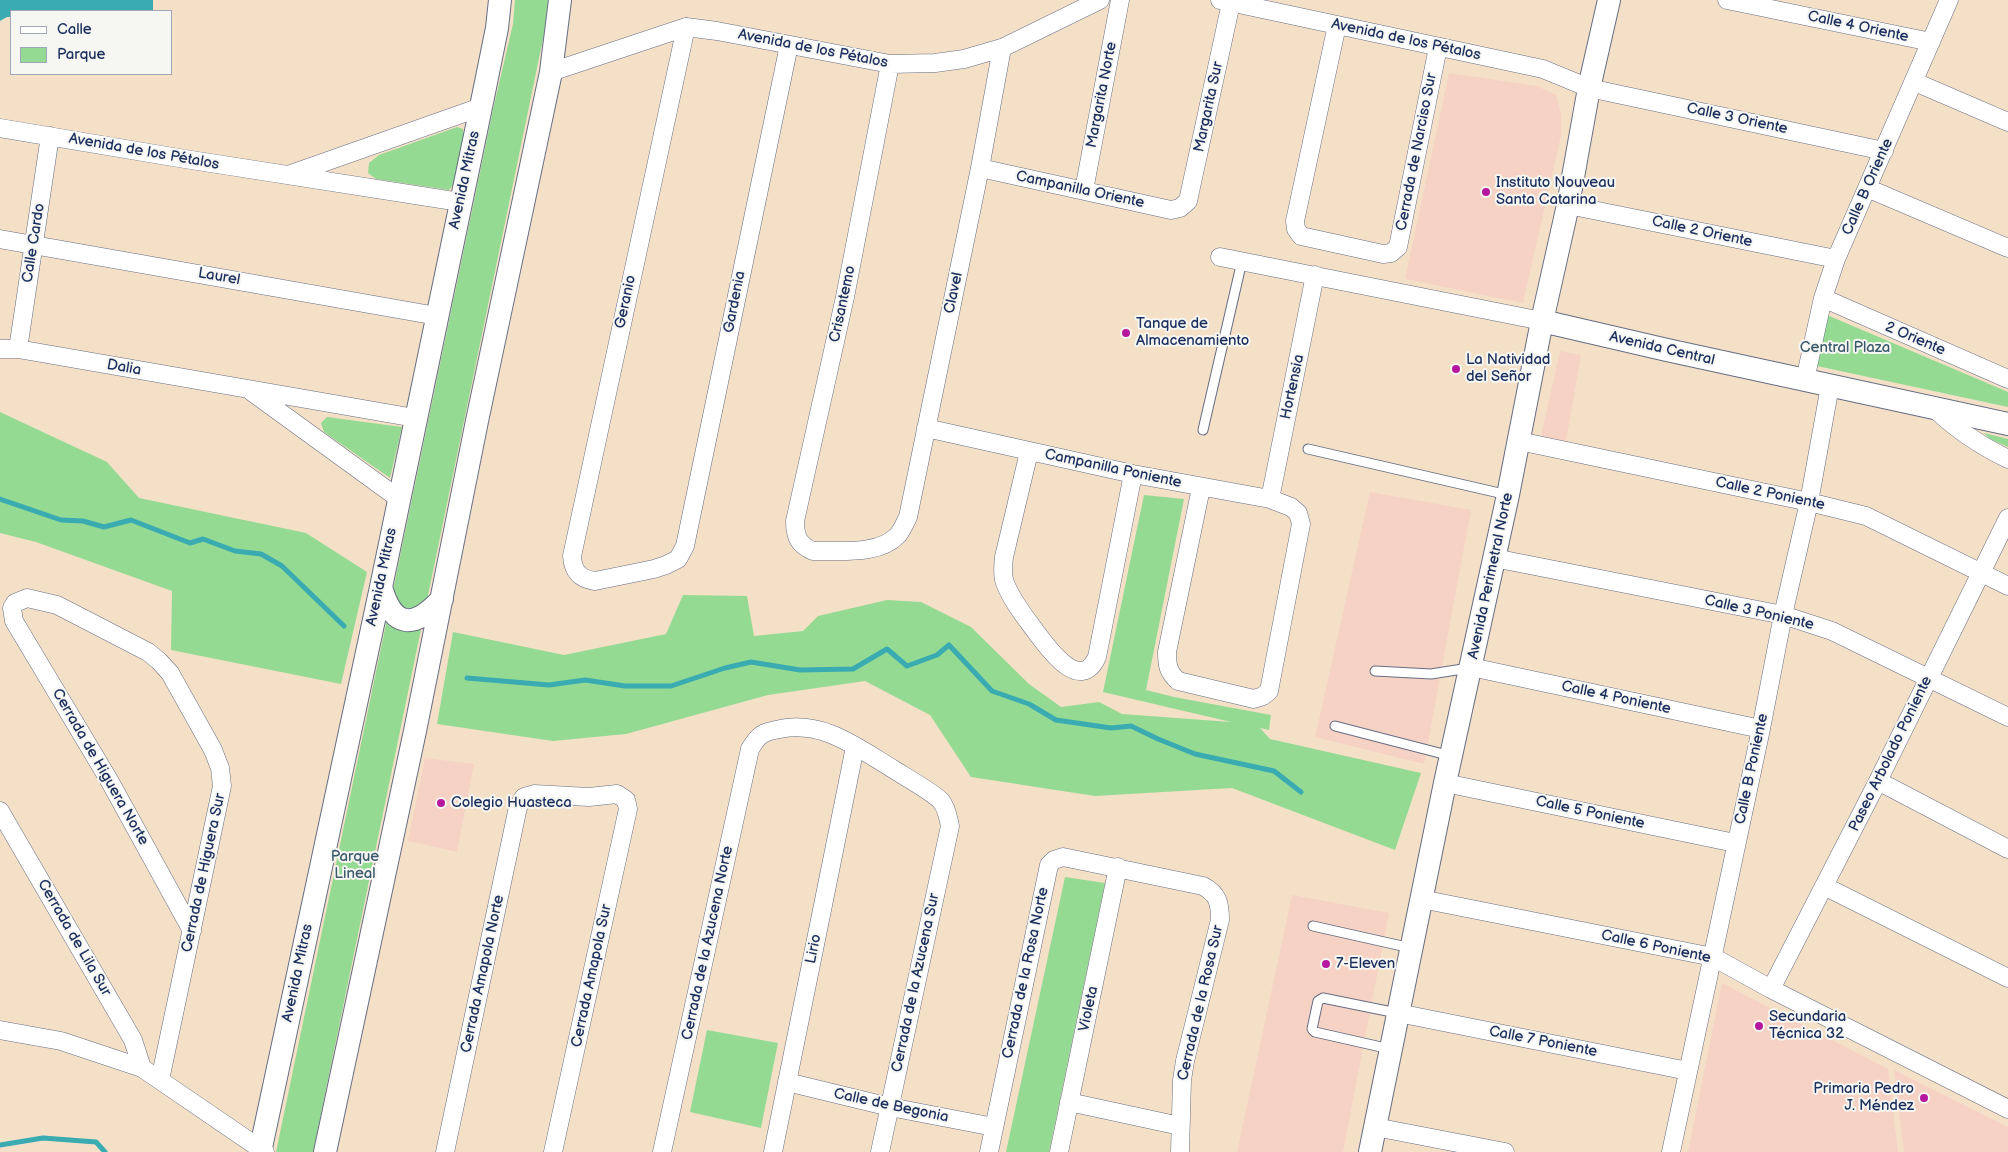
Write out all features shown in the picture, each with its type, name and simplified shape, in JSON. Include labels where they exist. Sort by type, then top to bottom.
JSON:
[{"type":"street","name":"Avenida Mitras","points":[[262,1151],[481,107],[497,28],[500,0]]},
{"type":"street","points":[[325,1152],[551,72],[560,0]]},
{"type":"street","name":"Avenida de los Pétalos","points":[[551,72],[686,27],[717,30],[890,64],[964,59],[1002,48],[1100,0]]},
{"type":"street","name":"Margarita Norte","points":[[1084,190],[1120,0]]},
{"type":"street","name":"Avenida Perimetral Norte","points":[[1370,1152],[1445,782],[1508,495],[1542,321],[1568,205],[1589,88],[1609,0]]},
{"type":"street","name":"Calle 4 Oriente","points":[[1727,0],[1931,42]]},
{"type":"street","name":"Calle B Oriente","points":[[1805,380],[1823,298],[1836,259],[1915,82],[1949,0]]},
{"type":"street","name":"Avenida de los Pétalos","points":[[1226,1],[1543,69],[1589,88]]},
{"type":"street","name":"Margarita Sur","points":[[1180,208],[1188,201],[1226,1]]},
{"type":"street","name":"Cerrada de Narciso Sur","points":[[1337,25],[1295,221],[1296,229],[1301,236],[1383,254],[1391,253],[1398,247],[1438,47]]},
{"type":"street","name":"Geranio","points":[[678,558],[654,569],[595,581],[586,580],[578,575],[573,566],[572,556],[686,27]]},
{"type":"street","name":"Gardenia","points":[[678,558],[685,546],[757,191],[789,45]]},
{"type":"street","name":"Clavel","points":[[897,536],[908,518],[980,168],[1002,48]]},
{"type":"street","name":"Crisantemo","points":[[890,64],[845,297],[795,522],[795,532],[799,542],[805,548],[813,551],[869,549],[897,536]]},
{"type":"street","points":[[1915,82],[2008,122]]},
{"type":"street","name":"Calle 3 Oriente","points":[[1589,88],[1884,151]]},
{"type":"street","name":"Avenida de los Pétalos","points":[[288,175],[481,107]]},
{"type":"street","name":"Avenida de los Pétalos","points":[[0,128],[460,202]]},
{"type":"street","name":"Calle Cardo","points":[[18,349],[50,136]]},
{"type":"street","name":"Campanilla Oriente","points":[[980,168],[1171,210],[1180,208]]},
{"type":"street","points":[[1867,188],[2008,248]]},
{"type":"street","name":"Calle 2 Oriente","points":[[1568,205],[1836,259]]},
{"type":"street","name":"Laurel","points":[[0,238],[437,316]]},
{"type":"street","name":"Avenida Central","points":[[1220,257],[1542,321],[1936,410],[2008,424]]},
{"type":"street","name":"Hortensia","points":[[1270,499],[1316,275]]},
{"type":"street","name":"2 Oriente","points":[[1823,298],[2008,379]]},
{"type":"street","name":"Dalia","points":[[0,349],[18,349],[415,418]]},
{"type":"street","name":"Calle B Poniente","points":[[1671,1152],[1761,729],[1783,615],[1809,502],[1830,386]]},
{"type":"street","name":"Dalia","points":[[248,389],[398,498]]},
{"type":"street","points":[[1936,410],[1973,441],[2008,458]]},
{"type":"street","name":"Campanilla Poniente","points":[[926,428],[1133,474],[1201,488],[1270,499],[1291,507],[1298,513],[1301,524],[1269,691],[1263,696],[1254,699],[1187,685],[1178,681],[1170,674],[1167,664],[1167,652],[1201,488]]},
{"type":"street","name":"Calle 2 Poniente","points":[[1519,441],[1809,502],[1866,516],[2008,586]]},
{"type":"street","points":[[1029,452],[1004,557],[1004,582],[1020,610],[1058,660],[1075,670],[1084,671],[1089,669],[1097,657],[1133,474]]},
{"type":"street","name":"Paseo Arbolado Poniente","points":[[1771,989],[1878,781],[2008,518]]},
{"type":"street","name":"Calle 3 Poniente","points":[[1494,558],[1783,615],[1832,631],[2008,717]]},
{"type":"street","points":[[381,587],[386,605],[393,614],[402,619],[412,620],[423,617],[442,599]]},
{"type":"street","name":"Cerrada de Higuera Sur","points":[[15,603],[27,598],[56,605],[148,652],[170,673],[220,768],[222,786],[160,1080]]},
{"type":"street","name":"Cerrada de Higuera Norte","points":[[15,603],[12,613],[14,621],[109,780],[192,931]]},
{"type":"street","name":"Calle 4 Poniente","points":[[1471,667],[1761,729]]},
{"type":"street","name":"Cerrada de la Azucena Norte","points":[[662,1152],[750,749],[758,736],[791,727],[808,727],[823,730],[855,747]]},
{"type":"street","name":"Cerrada de la Azucena Sur","points":[[855,747],[941,801],[948,813],[950,826],[880,1152]]},
{"type":"street","name":"Lirio","points":[[773,1152],[855,747]]},
{"type":"street","points":[[1878,781],[2008,849]]},
{"type":"street","name":"Calle 5 Poniente","points":[[1445,782],[1735,844]]},
{"type":"street","name":"Cerrada Amapola Sur","points":[[524,797],[534,794],[589,797],[617,794],[626,800],[628,809],[553,1152]]},
{"type":"street","name":"Cerrada Amapola Norte","points":[[445,1152],[518,807],[524,797]]},
{"type":"street","name":"Cerrada de Lila Sur","points":[[0,811],[133,1040],[142,1068]]},
{"type":"street","name":"Cerrada de la Rosa Norte","points":[[989,1152],[1048,865],[1054,860],[1063,857],[1118,867]]},
{"type":"street","name":"Violeta","points":[[1059,1152],[1118,867]]},
{"type":"street","name":"Cerrada de la Rosa Sur","points":[[1118,867],[1203,886],[1212,891],[1217,897],[1220,908],[1220,920],[1185,1061],[1182,1080],[1180,1152]]},
{"type":"street","points":[[1824,886],[2008,978]]},
{"type":"street","name":"Calle 6 Poniente","points":[[1421,899],[1712,957],[1771,989],[2008,1109]]},
{"type":"street","name":"Calle 7 Poniente","points":[[1398,1013],[1688,1071]]},
{"type":"street","points":[[0,1030],[61,1041],[142,1068],[262,1151]]},
{"type":"street","name":"Calle de Begonia","points":[[787,1082],[890,1107],[994,1127]]},
{"type":"street","points":[[1070,1102],[1180,1126]]},
{"type":"street","points":[[1375,1127],[1505,1152]]},
{"type":"lane","points":[[1203,430],[1242,261]]},
{"type":"lane","points":[[1308,449],[1508,495]]},
{"type":"lane","points":[[1375,671],[1431,674],[1471,667]]},
{"type":"lane","points":[[1335,726],[1451,756]]},
{"type":"lane","points":[[1314,926],[1411,948]]},
{"type":"lane","points":[[1390,1049],[1312,1030],[1318,1001],[1323,998],[1398,1013]]},
{"type":"shaded area","name":"Instituto Nouveau Santa Catarina","points":[[1449,73],[1537,86],[1556,95],[1561,113],[1561,136],[1523,303],[1405,279]]},
{"type":"shaded area","points":[[1560,351],[1581,355],[1566,441],[1541,436]]},
{"type":"shaded area","points":[[1370,492],[1471,510],[1424,764],[1315,737]]},
{"type":"shaded area","name":"Colegio Huasteca","points":[[425,758],[474,764],[457,852],[408,841]]},
{"type":"shaded area","points":[[1292,895],[1389,913],[1343,1152],[1237,1152]]},
{"type":"shaded area","name":"Secundaria Técnica 32","points":[[1722,983],[1888,1069],[1898,1152],[1688,1152]]},
{"type":"shaded area","name":"Primaria Pedro J. Méndez","points":[[1894,1070],[2008,1127],[2008,1152],[1904,1152]]},
{"type":"green space","name":"Parque Lineal","points":[[515,0],[548,0],[544,34],[313,1152],[276,1152],[494,105],[513,24]]},
{"type":"green space","points":[[457,127],[463,129],[464,135],[454,184],[449,190],[376,179],[368,173],[369,163],[379,155]]},
{"type":"green space","name":"Central Plaza","points":[[1827,315],[2008,392],[2008,407],[1817,366]]},
{"type":"green space","points":[[0,412],[107,462],[139,498],[306,533],[367,572],[341,684],[171,650],[172,591],[36,542],[0,533]]},
{"type":"green space","points":[[327,417],[402,427],[390,478],[324,432],[321,423]]},
{"type":"green space","points":[[1984,433],[2008,439],[2008,447],[1990,439]]},
{"type":"green space","points":[[1144,495],[1184,499],[1146,690],[1271,715],[1269,730],[1260,728],[1270,739],[1421,773],[1395,850],[1232,788],[1095,796],[971,777],[930,715],[865,681],[768,695],[626,734],[553,741],[437,724],[453,632],[564,655],[666,634],[683,595],[747,596],[754,636],[803,631],[818,616],[887,600],[921,602],[971,627],[1029,684],[1061,707],[1099,702],[1122,714],[1231,722],[1103,692]]},
{"type":"green space","points":[[1065,877],[1105,883],[1049,1152],[1006,1152]]},
{"type":"green space","points":[[707,1030],[778,1043],[761,1128],[690,1112]]},
{"type":"water","points":[[0,0],[153,0],[153,10],[10,10],[10,17],[0,21]]},
{"type":"waterway","points":[[0,499],[61,520],[83,521],[104,527],[131,520],[190,543],[203,539],[235,551],[261,554],[282,566],[344,626]]},
{"type":"waterway","points":[[467,678],[549,685],[585,680],[625,686],[671,686],[725,668],[751,662],[800,670],[853,669],[887,649],[907,666],[937,655],[949,645],[992,691],[1029,704],[1056,720],[1111,728],[1131,726],[1195,754],[1274,771],[1301,792]]},
{"type":"waterway","points":[[0,1145],[43,1138],[96,1142],[105,1152]]},
{"type":"place","name":"Instituto Nouveau Santa Catarina","points":[[1486,192]]},
{"type":"place","name":"Tanque de Almacenamiento","points":[[1126,333]]},
{"type":"place","name":"La Natividad del Señor","points":[[1456,369]]},
{"type":"place","name":"Colegio Huasteca","points":[[441,803]]},
{"type":"place","name":"7-Eleven","points":[[1326,964]]},
{"type":"place","name":"Secundaria Técnica 32","points":[[1759,1026]]},
{"type":"place","name":"Primaria Pedro J. Méndez","points":[[1924,1098]]}]
